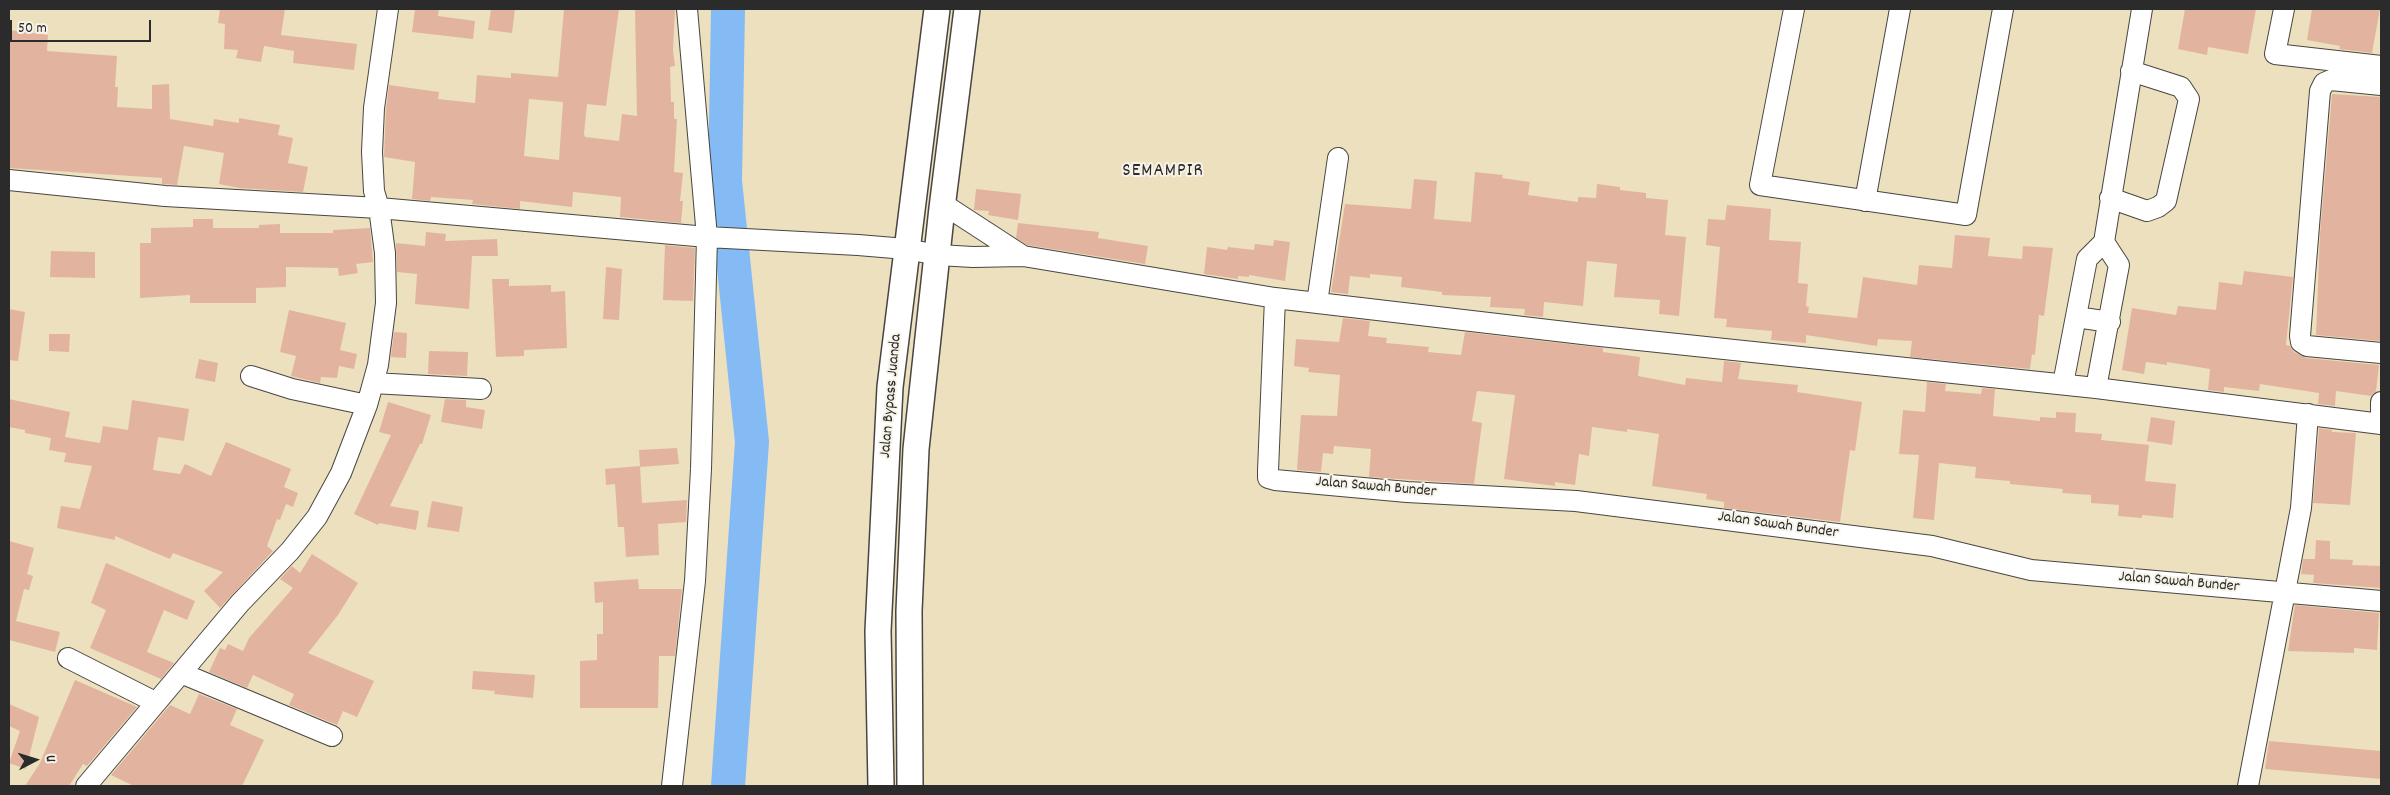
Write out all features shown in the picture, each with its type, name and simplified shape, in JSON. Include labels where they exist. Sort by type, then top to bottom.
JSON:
[{"type":"main road","name":"Jalan Bypass Juanda","points":[[881,786],[878,631],[890,387],[937,9]]},
{"type":"main road","name":"Jalan Bypass Juanda","points":[[910,786],[909,611],[916,449],[943,204],[968,9]]},
{"type":"main road","points":[[880,728],[896,731],[911,724]]},
{"type":"street","points":[[86,786],[240,602],[290,551],[317,517],[341,473],[373,384],[378,365],[386,303],[385,253],[379,208],[374,191],[372,152],[374,108],[388,9]]},
{"type":"street","points":[[672,786],[695,581],[711,237],[687,9]]},
{"type":"street","points":[[1794,9],[1760,185],[1966,215],[2003,9]]},
{"type":"street","points":[[1865,201],[1900,9]]},
{"type":"street","points":[[2063,384],[2087,259],[2104,242],[2142,9]]},
{"type":"street","points":[[2284,9],[2275,54],[2381,66]]},
{"type":"street","points":[[2110,198],[2147,211],[2158,208],[2166,201],[2189,99],[2181,87],[2131,71]]},
{"type":"street","points":[[2381,85],[2331,80],[2324,83],[2320,92],[2300,336],[2301,342],[2307,346],[2381,353]]},
{"type":"street","points":[[1317,303],[1338,158]]},
{"type":"street","points":[[9,180],[165,196],[379,208],[711,237],[753,238],[906,249],[938,255],[973,257],[1023,256],[1275,298],[1620,338],[2063,384],[2381,424],[2381,402]]},
{"type":"street","points":[[943,204],[1023,256]]},
{"type":"street","points":[[2096,388],[2110,322],[2119,265],[2104,242]]},
{"type":"street","name":"Jalan Sawah Bunder","points":[[1275,298],[1268,478],[1282,482],[1333,484],[1407,492],[1576,501],[1628,506],[1932,546],[2031,570],[2381,601]]},
{"type":"street","points":[[2076,317],[2110,322]]},
{"type":"street","points":[[251,376],[292,389],[367,405]]},
{"type":"street","points":[[373,384],[481,389]]},
{"type":"street","points":[[2248,786],[2301,508],[2308,414]]},
{"type":"street","points":[[68,658],[155,702]]},
{"type":"street","points":[[181,673],[332,736]]},
{"type":"building","points":[[220,9],[285,9],[281,35],[357,44],[354,70],[293,63],[294,51],[264,46],[261,62],[236,58],[238,50],[224,49],[225,24],[218,23]]},
{"type":"building","points":[[415,9],[439,9],[438,16],[475,21],[473,39],[412,32]]},
{"type":"building","points":[[491,9],[515,9],[512,33],[488,30]]},
{"type":"building","points":[[564,9],[619,9],[606,106],[587,104],[584,134],[585,137],[619,141],[622,114],[637,116],[635,9],[675,9],[673,50],[675,66],[670,67],[671,102],[674,102],[674,119],[677,119],[674,172],[683,173],[680,201],[683,201],[681,223],[620,217],[621,197],[573,192],[572,207],[520,201],[520,209],[472,204],[473,200],[431,197],[430,201],[412,199],[415,162],[384,157],[389,85],[439,92],[438,99],[475,103],[477,75],[511,78],[511,73],[558,77]],"holes":[[[529,99],[563,102],[559,160],[524,156]]]},
{"type":"building","points":[[2185,9],[2256,9],[2248,54],[2208,47],[2207,55],[2178,49]]},
{"type":"building","points":[[2312,9],[2380,9],[2372,53],[2339,49],[2340,46],[2307,40]]},
{"type":"building","points":[[9,30],[48,35],[47,51],[117,56],[115,87],[118,87],[117,107],[152,109],[152,85],[169,84],[170,119],[213,126],[214,119],[239,123],[239,118],[280,125],[278,135],[293,138],[288,163],[308,167],[303,192],[239,188],[219,184],[224,153],[184,146],[177,185],[162,184],[162,178],[9,168]]},
{"type":"building","points":[[2332,94],[2381,97],[2380,341],[2316,335],[2320,234]]},
{"type":"building","points":[[1475,172],[1503,175],[1502,178],[1530,182],[1528,195],[1578,202],[1578,197],[1596,198],[1597,184],[1620,187],[1620,190],[1646,193],[1646,198],[1668,200],[1665,235],[1686,237],[1679,316],[1659,314],[1660,300],[1614,297],[1617,264],[1587,261],[1583,306],[1544,302],[1543,317],[1524,315],[1525,309],[1490,307],[1491,297],[1442,295],[1442,292],[1401,287],[1402,277],[1370,274],[1370,278],[1350,276],[1348,294],[1331,292],[1345,204],[1411,209],[1414,179],[1437,181],[1434,219],[1471,222]]},
{"type":"building","points":[[976,189],[1021,194],[1018,220],[988,215],[989,211],[974,210]]},
{"type":"building","points":[[1727,205],[1771,209],[1769,240],[1801,242],[1798,283],[1808,284],[1806,306],[1809,307],[1808,313],[1857,318],[1863,277],[1917,285],[1919,265],[1952,268],[1955,235],[1990,238],[1988,256],[2022,259],[2023,246],[2053,248],[2044,316],[2039,315],[2035,355],[2032,354],[2030,369],[1910,357],[1912,341],[1878,339],[1877,346],[1806,335],[1806,343],[1771,340],[1772,331],[1726,327],[1727,319],[1714,318],[1720,247],[1706,245],[1708,219],[1725,220]]},
{"type":"building","points":[[193,219],[213,219],[213,228],[259,228],[259,225],[280,224],[280,233],[333,233],[333,230],[370,228],[373,262],[356,264],[358,273],[339,276],[338,268],[286,267],[286,287],[256,288],[256,303],[190,303],[190,295],[140,298],[140,243],[151,243],[151,228],[193,227]]},
{"type":"building","points":[[1018,223],[1099,232],[1098,238],[1148,246],[1145,264],[1027,245],[1016,238]]},
{"type":"building","points":[[426,232],[446,234],[445,241],[497,239],[498,256],[472,256],[469,309],[415,304],[417,274],[397,272],[396,243],[425,246]]},
{"type":"building","points":[[1274,240],[1290,242],[1285,281],[1249,275],[1249,277],[1238,276],[1238,279],[1204,274],[1207,247],[1227,250],[1228,247],[1254,250],[1255,244],[1273,246]]},
{"type":"building","points":[[665,245],[695,248],[693,301],[663,300]]},
{"type":"building","points":[[51,251],[95,252],[95,278],[50,277]]},
{"type":"building","points":[[606,267],[622,269],[619,320],[603,319]]},
{"type":"building","points":[[2244,271],[2293,277],[2286,345],[2290,346],[2294,352],[2306,358],[2379,365],[2376,391],[2371,396],[2336,391],[2335,406],[2318,404],[2319,393],[2260,384],[2259,391],[2224,387],[2224,392],[2208,390],[2210,369],[2167,362],[2167,365],[2146,362],[2144,374],[2122,370],[2132,308],[2176,315],[2178,306],[2216,310],[2219,282],[2242,285]]},
{"type":"building","points":[[492,279],[509,279],[509,286],[551,285],[551,292],[565,291],[567,348],[524,350],[524,356],[496,357]]},
{"type":"building","points":[[9,309],[25,312],[18,361],[9,360]]},
{"type":"building","points":[[289,310],[346,323],[340,350],[357,354],[354,369],[339,366],[337,378],[321,377],[320,383],[291,376],[296,356],[280,352]]},
{"type":"building","points":[[1343,318],[1370,321],[1368,336],[1387,338],[1386,343],[1429,347],[1428,352],[1461,355],[1465,332],[1603,348],[1603,352],[1640,357],[1638,376],[1685,385],[1686,378],[1722,382],[1724,361],[1741,363],[1738,379],[1798,385],[1797,392],[1862,402],[1855,451],[1850,450],[1840,522],[1724,508],[1724,502],[1706,499],[1707,494],[1652,486],[1659,434],[1627,429],[1627,432],[1592,427],[1589,456],[1579,454],[1575,485],[1555,482],[1555,486],[1504,479],[1515,395],[1477,391],[1472,421],[1482,423],[1474,484],[1369,477],[1371,449],[1334,446],[1333,454],[1323,453],[1321,472],[1297,470],[1301,415],[1337,416],[1340,375],[1308,372],[1309,368],[1294,366],[1296,339],[1339,342]]},
{"type":"building","points":[[394,332],[407,333],[406,358],[391,357]]},
{"type":"building","points":[[49,334],[70,334],[69,352],[49,351]]},
{"type":"building","points":[[429,351],[468,352],[467,376],[428,374]]},
{"type":"building","points":[[199,359],[218,363],[215,382],[195,378]]},
{"type":"building","points":[[1927,382],[1946,384],[1945,391],[1981,394],[1982,388],[1995,389],[1993,416],[2040,421],[2040,417],[2056,418],[2056,412],[2076,413],[2075,432],[2102,434],[2101,440],[2149,445],[2145,481],[2176,484],[2173,518],[2142,515],[2142,518],[2118,516],[2119,505],[2091,503],[2091,495],[2062,493],[2063,489],[2010,484],[2010,481],[1975,478],[1976,467],[1939,463],[1934,520],[1913,518],[1919,455],[1899,454],[1903,410],[1925,412]]},
{"type":"building","points":[[9,399],[70,412],[65,437],[100,443],[103,426],[128,430],[132,400],[189,409],[184,441],[158,437],[153,470],[180,474],[185,464],[211,476],[226,442],[291,469],[284,487],[298,493],[293,507],[286,504],[280,520],[277,519],[267,546],[273,551],[220,608],[204,591],[223,572],[173,553],[170,559],[115,536],[115,540],[57,528],[61,506],[80,509],[92,466],[64,462],[66,453],[49,450],[51,438],[25,433],[25,430],[9,427]]},
{"type":"building","points":[[445,399],[466,400],[466,407],[485,410],[482,429],[441,422]]},
{"type":"building","points":[[388,402],[431,415],[422,444],[420,444],[390,506],[419,511],[416,530],[379,523],[378,525],[354,514],[391,435],[379,432]]},
{"type":"building","points":[[2151,417],[2175,421],[2172,445],[2147,441]]},
{"type":"building","points":[[2319,428],[2332,430],[2332,432],[2356,433],[2350,505],[2313,503]]},
{"type":"building","points":[[677,448],[679,464],[640,467],[639,450]]},
{"type":"building","points":[[640,466],[642,503],[687,500],[686,522],[658,524],[659,555],[626,557],[624,527],[618,527],[615,484],[606,485],[605,469]]},
{"type":"building","points":[[432,501],[463,507],[459,532],[427,527]]},
{"type":"building","points":[[2316,540],[2330,541],[2330,559],[2353,560],[2352,565],[2381,566],[2381,588],[2313,583],[2314,575],[2301,574],[2303,559],[2315,559]]},
{"type":"building","points":[[9,541],[34,548],[27,574],[33,576],[29,590],[24,589],[16,621],[60,632],[55,652],[9,640]]},
{"type":"building","points":[[312,554],[358,583],[338,615],[308,653],[374,681],[357,717],[343,711],[337,725],[289,705],[294,694],[253,675],[247,688],[209,672],[220,648],[225,650],[228,644],[243,651],[249,638],[293,588],[280,579],[292,566],[300,573]]},
{"type":"building","points":[[106,563],[195,601],[187,620],[164,610],[147,652],[174,663],[161,679],[90,648],[106,610],[91,603]]},
{"type":"building","points":[[638,579],[639,589],[682,589],[675,656],[659,656],[658,708],[580,708],[580,661],[597,660],[597,634],[603,634],[603,602],[595,603],[594,582]]},
{"type":"building","points":[[2295,605],[2379,613],[2377,650],[2354,648],[2354,653],[2288,651]]},
{"type":"building","points":[[473,671],[535,675],[533,698],[494,694],[495,691],[472,689]]},
{"type":"building","points":[[75,680],[137,707],[87,766],[83,764],[69,786],[25,786],[40,763]]},
{"type":"building","points":[[199,694],[237,709],[230,725],[264,740],[242,786],[134,786],[111,775],[170,705],[190,714]]},
{"type":"building","points":[[9,704],[39,717],[26,769],[9,763],[20,731],[9,726]]},
{"type":"building","points":[[2269,741],[2381,751],[2381,779],[2265,769]]},
{"type":"waterway","points":[[728,9],[725,181],[752,442],[728,786]]},
{"type":"district","name":"SEMAMPIR","points":[[1163,172]]}]
